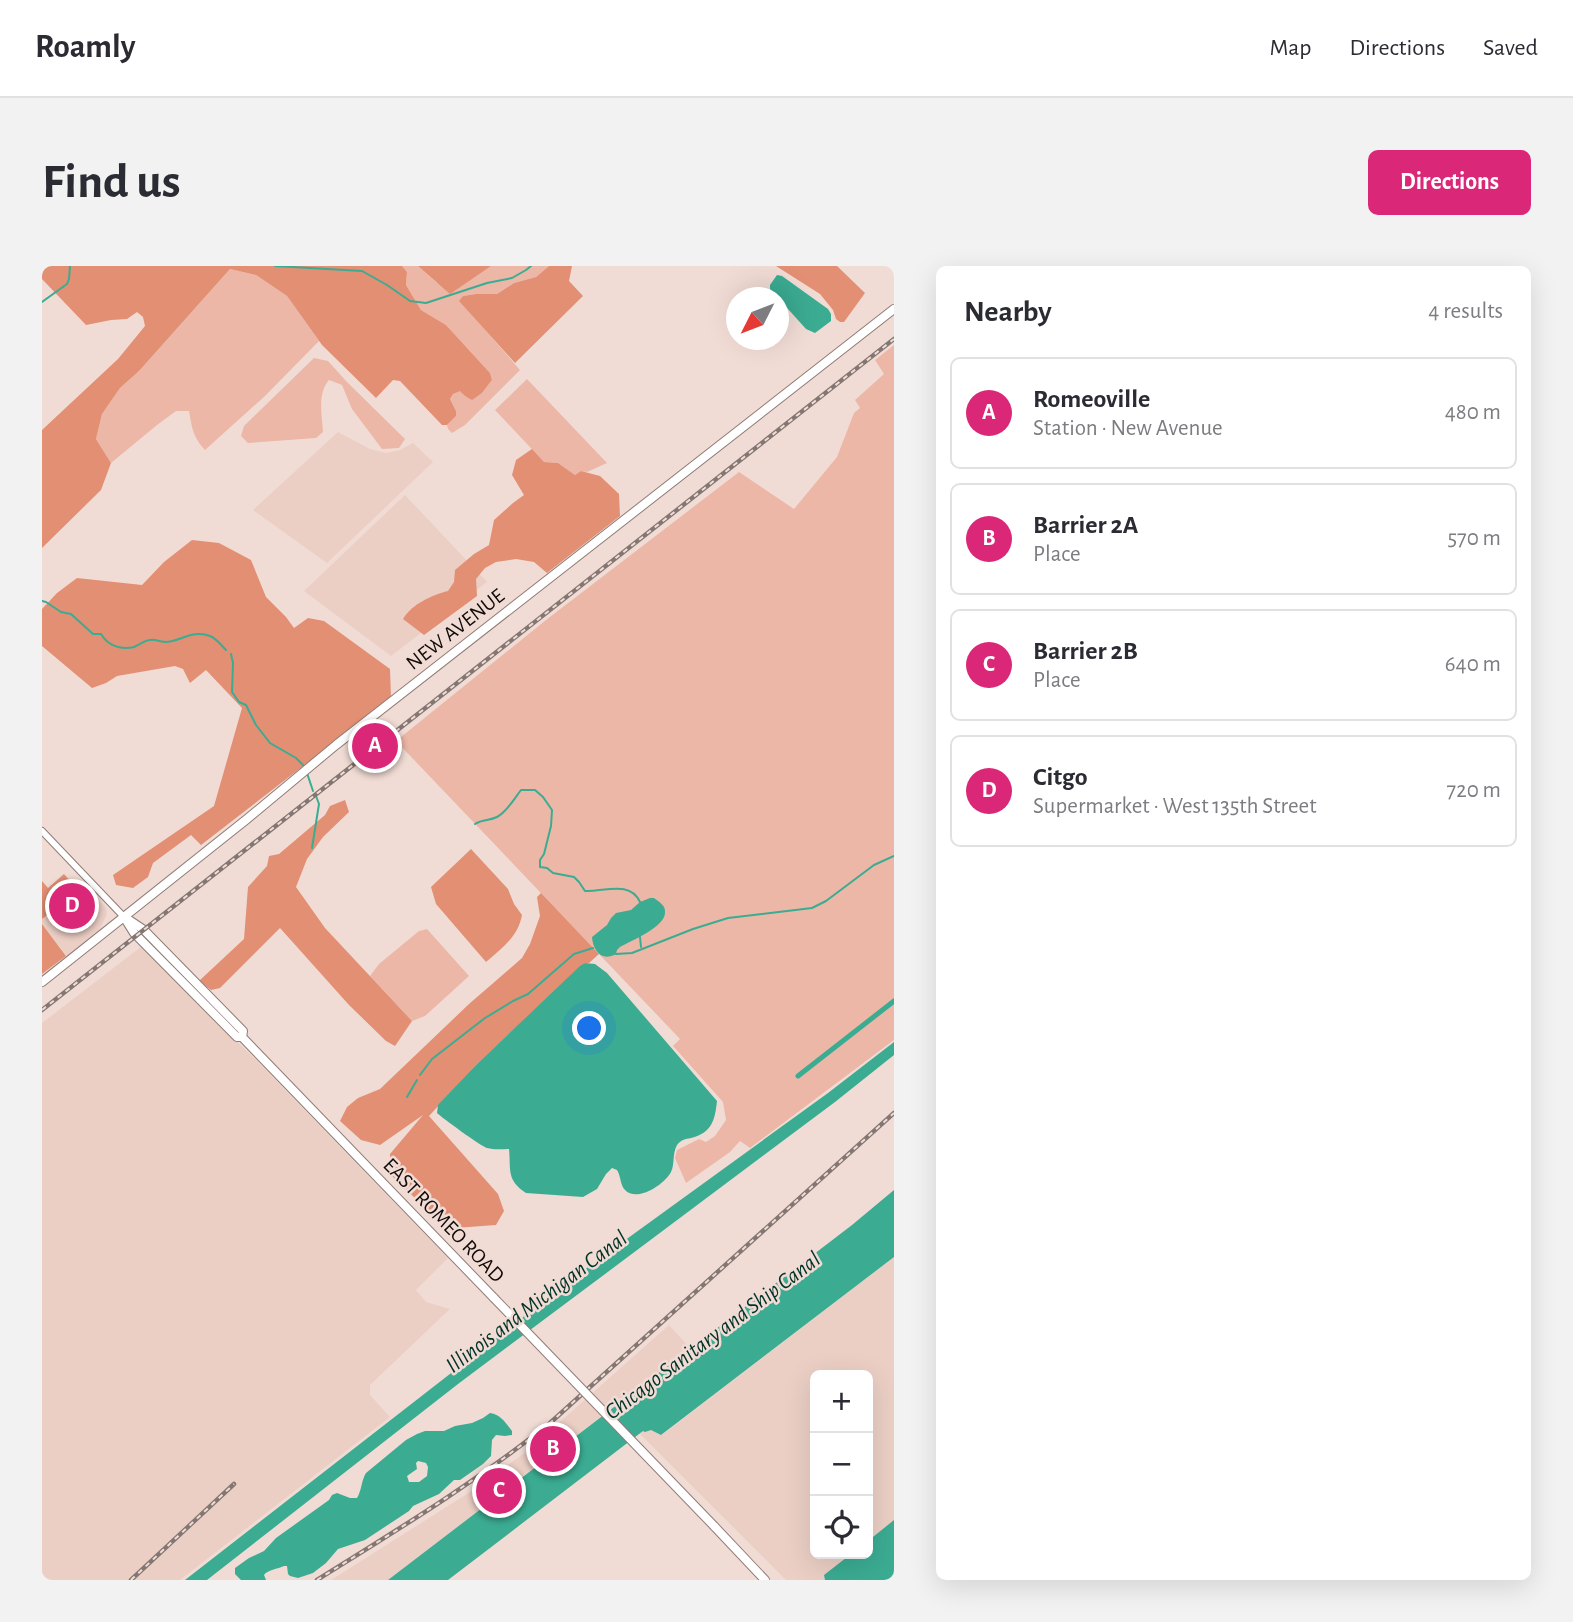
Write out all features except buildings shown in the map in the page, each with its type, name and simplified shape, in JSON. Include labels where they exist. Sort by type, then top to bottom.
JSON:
[{"type":"main road","name":"NEW AVENUE","points":[[42,982],[336,745],[894,309]]},
{"type":"main road","name":"EAST ROMEO ROAD","points":[[124,917],[144,930],[243,1031],[242,1037],[765,1580]]},
{"type":"street","points":[[42,831],[124,917]]},
{"type":"shaded area","points":[[42,266],[402,266],[407,272],[406,285],[421,310],[446,325],[490,373],[492,380],[482,393],[472,400],[460,391],[453,394],[450,399],[456,416],[447,425],[442,425],[400,381],[393,380],[376,398],[322,345],[287,296],[256,275],[230,269],[139,371],[120,388],[102,414],[96,439],[111,463],[101,490],[42,548],[42,430],[118,359],[145,326],[143,317],[137,312],[127,319],[86,325],[42,279]]},
{"type":"shaded area","points":[[402,266],[418,266],[437,283],[478,274],[491,266],[549,266],[536,277],[514,283],[497,294],[463,296],[460,301],[520,370],[465,425],[452,433],[447,425],[456,416],[450,399],[453,394],[460,390],[472,399],[482,393],[492,380],[490,373],[446,325],[421,310],[406,285],[407,272]]},
{"type":"shaded area","points":[[418,266],[491,266],[450,294]]},
{"type":"shaded area","points":[[549,266],[572,266],[569,281],[583,296],[515,363],[459,301],[463,296],[497,294],[514,283],[536,277]]},
{"type":"shaded area","points":[[776,266],[837,266],[865,293],[844,322],[840,322],[820,294]]},
{"type":"shaded area","points":[[230,269],[256,275],[287,296],[319,341],[265,396],[205,450],[194,432],[189,411],[176,411],[111,463],[96,439],[102,414],[120,388],[139,371]]},
{"type":"shaded area","points":[[894,345],[894,1040],[750,1148],[740,1141],[730,1152],[686,1183],[675,1158],[677,1150],[699,1139],[706,1142],[715,1136],[726,1120],[723,1102],[673,1046],[680,1039],[396,741],[546,620],[739,472],[794,509],[837,457],[854,413],[860,408],[855,400],[884,374],[875,360]]},
{"type":"shaded area","points":[[314,358],[328,361],[405,439],[399,448],[382,449],[352,409],[342,385],[329,380],[322,398],[323,432],[316,438],[248,443],[241,436],[244,426]]},
{"type":"shaded area","points":[[527,379],[607,463],[575,475],[558,463],[544,462],[495,410]]},
{"type":"shaded area","points":[[338,432],[370,449],[386,453],[413,443],[433,462],[327,563],[253,510]]},
{"type":"shaded area","points":[[532,449],[544,462],[558,463],[575,475],[581,471],[600,476],[619,494],[620,516],[547,573],[534,562],[516,559],[496,562],[485,568],[476,579],[477,596],[424,635],[403,619],[423,601],[448,591],[454,582],[455,570],[489,545],[494,520],[524,495],[512,475],[516,460]]},
{"type":"shaded area","points":[[405,495],[487,582],[391,656],[304,591]]},
{"type":"shaded area","points":[[192,540],[219,543],[251,560],[266,597],[294,628],[308,618],[324,621],[390,669],[391,698],[201,845],[191,835],[153,863],[148,877],[133,888],[116,885],[113,875],[214,806],[242,708],[206,670],[190,683],[183,669],[175,666],[117,676],[92,688],[42,646],[42,609],[77,578],[142,585],[164,562]]},
{"type":"shaded area","points":[[345,800],[349,812],[323,837],[307,859],[296,887],[325,928],[412,1021],[395,1046],[386,1041],[349,1005],[280,928],[220,988],[211,990],[199,981],[244,939],[248,887],[267,866],[269,856],[279,854],[325,815],[330,806]]},
{"type":"shaded area","points":[[471,849],[508,889],[522,915],[513,936],[486,962],[436,904],[431,887]]},
{"type":"shaded area","points":[[64,874],[79,891],[42,919],[42,881],[48,888]]},
{"type":"shaded area","points":[[85,886],[106,908],[107,914],[100,929],[67,956],[42,924],[42,919]]},
{"type":"shaded area","points":[[541,893],[599,954],[589,963],[585,963],[476,1065],[429,1116],[498,1194],[504,1211],[496,1225],[455,1228],[442,1224],[391,1175],[390,1154],[423,1115],[380,1145],[361,1140],[340,1121],[347,1107],[358,1098],[380,1089],[469,1004],[522,958],[540,916],[537,897]]},
{"type":"shaded area","points":[[42,924],[66,956],[42,974]]},
{"type":"shaded area","points":[[427,929],[469,976],[425,1016],[412,1021],[370,976],[379,964],[419,931]]},
{"type":"shaded area","points":[[142,946],[448,1258],[416,1290],[426,1302],[450,1309],[370,1385],[370,1395],[390,1417],[180,1580],[42,1580],[42,1023]]},
{"type":"shaded area","points":[[894,1257],[894,1580],[786,1580],[640,1434],[651,1430],[662,1435]]},
{"type":"shaded area","points":[[669,1325],[690,1348],[388,1580],[331,1580],[470,1492],[526,1452]]},
{"type":"water","points":[[777,275],[782,276],[828,309],[831,321],[815,333],[806,329],[789,310],[789,287],[770,285]]},
{"type":"water","points":[[650,898],[657,900],[665,909],[660,923],[620,947],[616,954],[606,957],[599,954],[592,937],[607,925],[616,913],[631,910]]},
{"type":"water","points":[[585,963],[595,964],[607,973],[717,1101],[715,1114],[704,1133],[683,1140],[677,1145],[668,1177],[643,1193],[630,1193],[625,1190],[617,1170],[612,1168],[597,1189],[583,1197],[526,1193],[512,1179],[509,1149],[487,1148],[437,1113],[438,1105],[476,1065]]},
{"type":"water","name":"Illinois and Michigan Canal","points":[[894,1042],[894,1055],[835,1102],[458,1384],[207,1580],[185,1580],[577,1275]]},
{"type":"water","name":"Chicago Sanitary and Ship Canal","points":[[894,1190],[894,1257],[661,1435],[651,1430],[643,1431],[448,1580],[388,1580],[852,1225]]},
{"type":"water","points":[[490,1413],[497,1415],[512,1431],[512,1435],[496,1435],[492,1440],[491,1456],[460,1480],[454,1480],[439,1494],[413,1506],[365,1540],[338,1549],[313,1573],[298,1578],[290,1576],[287,1566],[284,1566],[265,1573],[266,1580],[241,1580],[235,1574],[235,1568],[264,1551],[276,1538],[329,1500],[332,1495],[337,1493],[357,1498],[366,1473],[406,1440],[425,1431],[444,1431],[483,1418]],"holes":[[[416,1463],[426,1463],[427,1476],[419,1482],[409,1482],[407,1476],[417,1469]]]},
{"type":"water","points":[[894,1520],[894,1580],[825,1580],[824,1575],[845,1559],[873,1559],[873,1537]]},
{"type":"waterway","points":[[42,302],[67,284],[70,266]]},
{"type":"waterway","points":[[275,266],[362,271],[410,301],[426,303],[487,283],[512,278],[531,266]]},
{"type":"waterway","points":[[42,601],[61,612],[71,614],[93,634],[101,634],[107,642],[120,647],[134,647],[148,640],[166,642],[204,634],[217,640],[226,650]]},
{"type":"waterway","points":[[231,654],[232,692],[239,702],[246,705],[256,725],[270,743],[296,758],[304,766]]},
{"type":"waterway","points":[[307,773],[313,791]]},
{"type":"waterway","points":[[475,824],[501,815],[521,790],[535,790],[552,810],[551,826],[540,867],[574,877],[585,891],[623,889],[636,895],[640,902]]},
{"type":"waterway","points":[[312,848],[319,804],[316,796]]},
{"type":"waterway","points":[[616,954],[632,953],[728,918],[812,908],[826,901],[874,865],[894,856]]},
{"type":"waterway","points":[[640,937],[641,947]]},
{"type":"waterway","points":[[420,1075],[432,1059],[485,1018],[528,994],[574,954],[593,948]]},
{"type":"waterway","points":[[798,1076],[894,1001]]},
{"type":"waterway","points":[[407,1097],[417,1080]]},
{"type":"railway","points":[[42,1010],[894,339]]},
{"type":"railway","points":[[317,1580],[465,1485],[550,1423],[894,1113]]},
{"type":"railway","points":[[131,1580],[234,1484]]},
{"type":"place","name":"Romeoville","points":[[375,746]]},
{"type":"place","name":"Citgo","points":[[72,906]]},
{"type":"place","name":"Barrier 2A","points":[[553,1449]]},
{"type":"place","name":"Barrier 2B","points":[[499,1491]]}]
